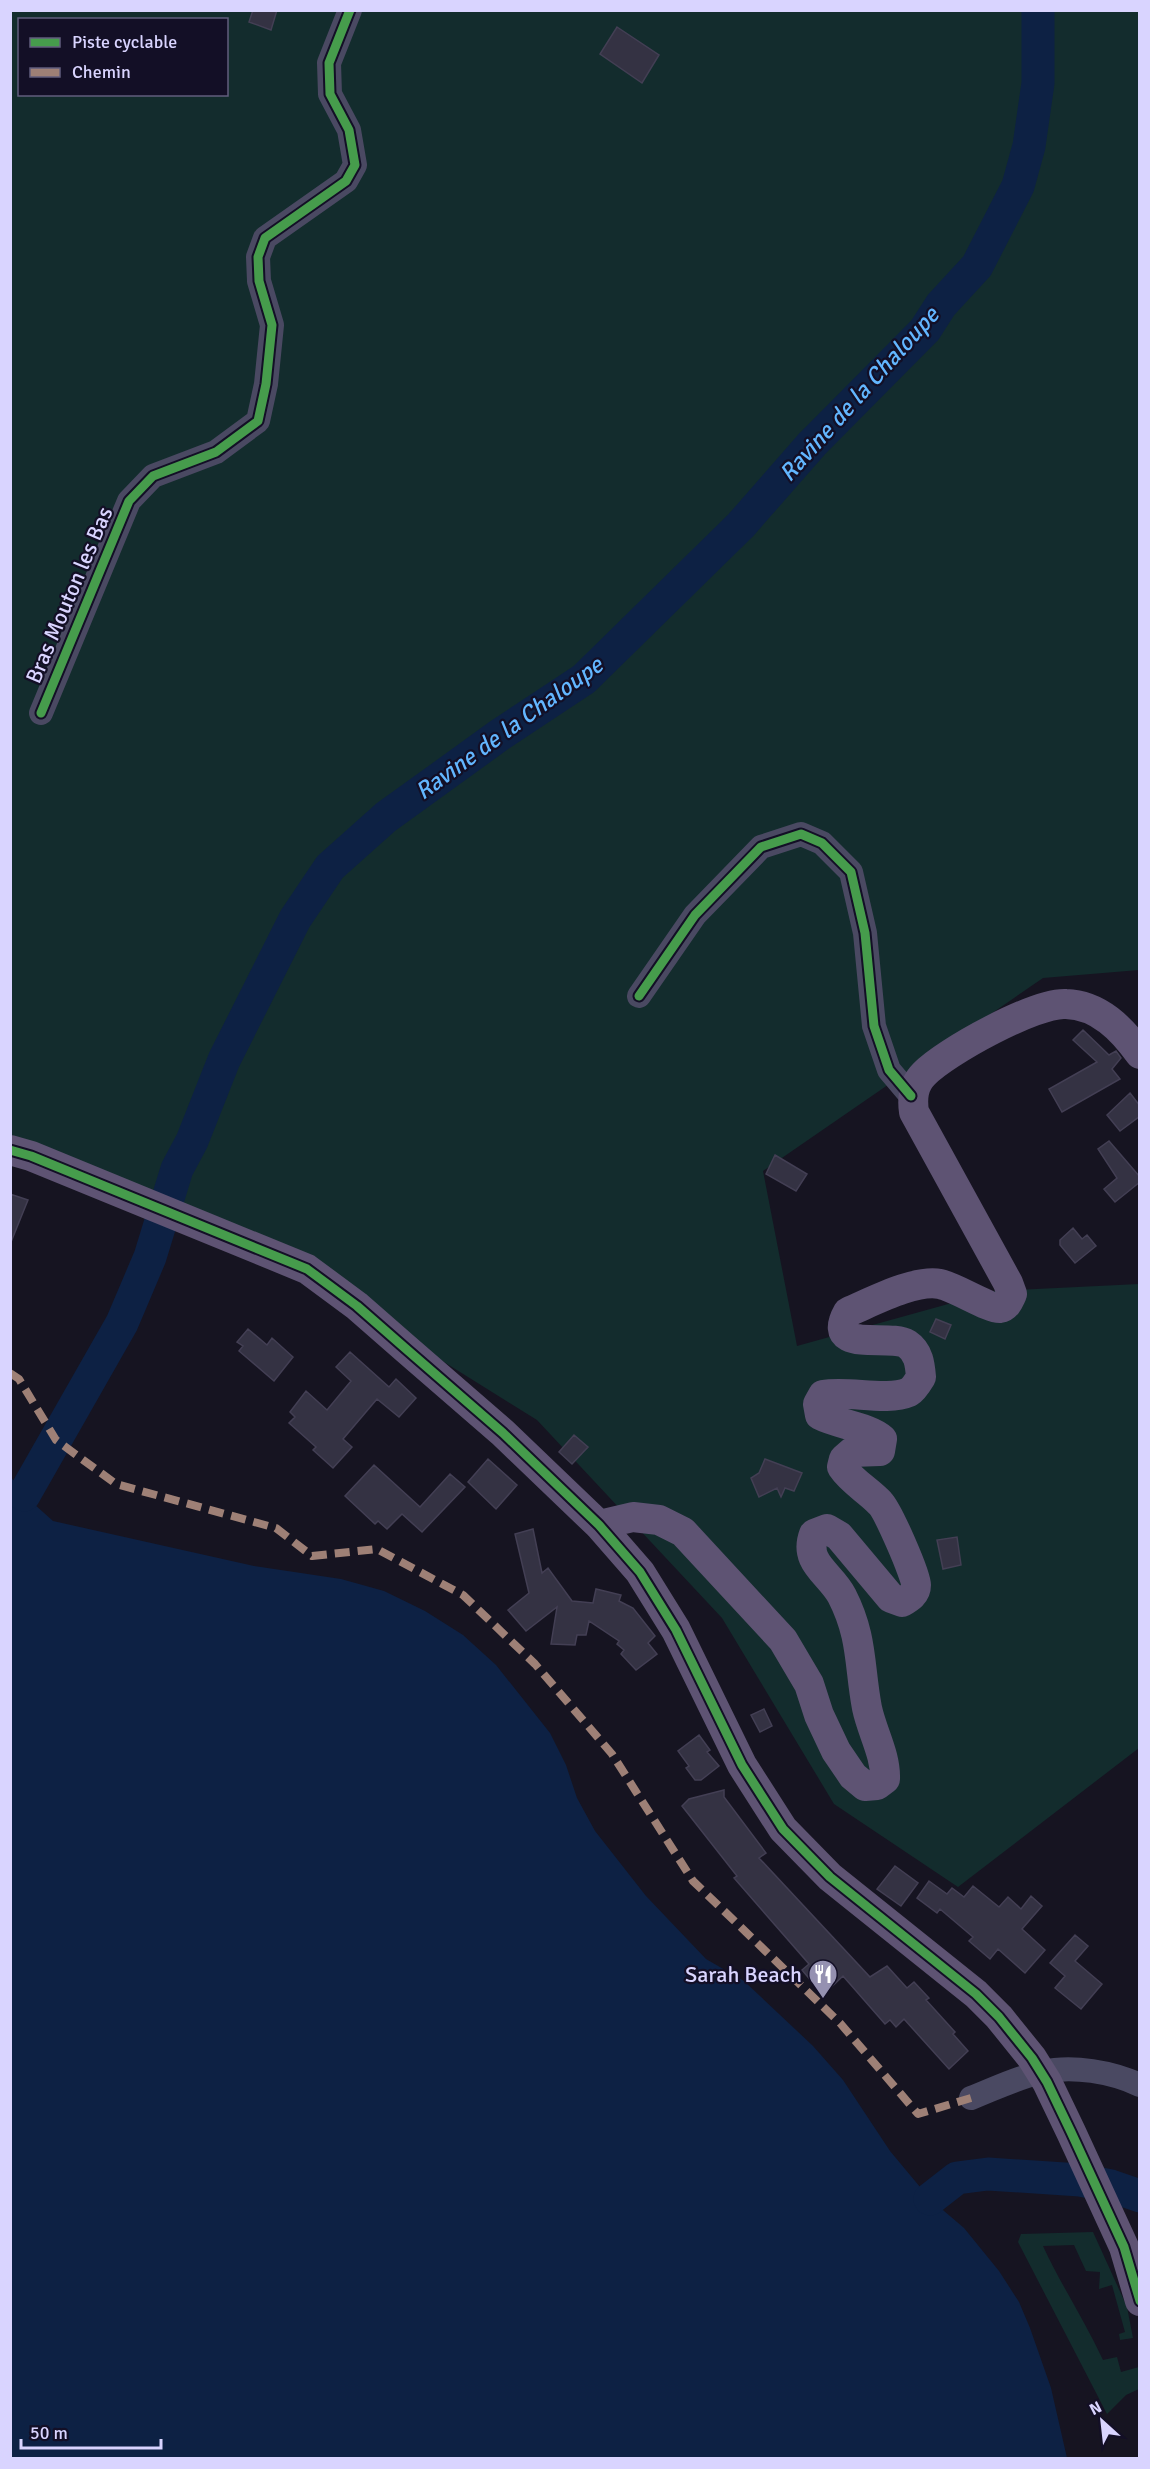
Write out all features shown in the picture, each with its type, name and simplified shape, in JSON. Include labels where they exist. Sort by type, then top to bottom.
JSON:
[{"type":"main road","points":[[599,1525],[633,1517],[659,1520],[683,1532],[783,1640],[809,1684],[819,1715],[836,1751],[853,1776],[866,1786],[877,1785],[885,1779],[886,1765],[867,1707],[861,1648],[852,1618],[841,1594],[812,1557],[810,1545],[814,1534],[827,1529],[839,1536],[891,1598],[903,1602],[912,1596],[916,1584],[891,1519],[881,1504],[842,1467],[844,1459],[852,1452],[880,1451],[882,1439],[873,1433],[831,1421],[820,1415],[818,1404],[823,1395],[836,1393],[894,1395],[910,1391],[921,1377],[919,1357],[907,1344],[888,1339],[849,1338],[843,1331],[842,1322],[848,1312],[920,1284],[939,1283],[1001,1308],[1007,1304],[1012,1294],[914,1112],[911,1096],[922,1075],[952,1051],[1003,1025],[1051,1005],[1067,1004],[1084,1007],[1105,1016],[1126,1034],[1140,1054]]},
{"type":"main road","points":[[10,1150],[204,1225],[307,1269],[357,1306],[502,1434],[599,1525],[640,1572],[676,1630],[741,1765],[783,1828],[830,1877],[976,1994],[999,2017],[1044,2077],[1124,2247],[1140,2301]]},
{"type":"street","name":"Bras Mouton les Bas","points":[[41,713],[129,501],[153,476],[216,452],[258,421],[266,384],[272,325],[259,281],[258,257],[265,238],[346,181],[355,165],[349,130],[330,94],[328,63],[350,10]]},
{"type":"street","points":[[639,996],[695,915],[760,847],[801,834],[822,843],[851,872],[866,933],[874,1026],[889,1070],[911,1096]]},
{"type":"street","points":[[971,2098],[1044,2077],[1084,2071],[1111,2075],[1140,2085]]},
{"type":"green space","points":[[11,11],[1139,11],[1139,970],[1043,978],[763,1171],[797,1346],[995,1291],[1139,1284],[1139,1748],[958,1887],[834,1804],[722,1618],[537,1420],[300,1272],[11,1139]]},
{"type":"green space","points":[[1093,2232],[1127,2307],[1133,2338],[1120,2340],[1119,2334],[1125,2332],[1112,2285],[1099,2289],[1100,2272],[1086,2271],[1074,2245],[1043,2246],[1103,2360],[1117,2357],[1121,2372],[1139,2367],[1139,2389],[1126,2395],[1107,2414],[1018,2242],[1021,2234]]},
{"type":"water","points":[[11,1477],[24,1495],[53,1521],[254,1566],[341,1579],[384,1591],[425,1611],[463,1635],[496,1665],[550,1733],[566,1765],[577,1798],[595,1831],[646,1896],[706,1959],[744,1981],[813,2046],[843,2080],[890,2151],[930,2199],[964,2228],[999,2271],[1019,2302],[1030,2328],[1051,2388],[1067,2458],[11,2458]]},
{"type":"building","points":[[253,10],[277,10],[271,30],[249,22]]},
{"type":"building","points":[[617,27],[659,55],[642,83],[600,54]]},
{"type":"building","points":[[1083,1030],[1109,1055],[1116,1051],[1121,1058],[1112,1069],[1120,1079],[1062,1112],[1049,1089],[1097,1062],[1073,1040]]},
{"type":"building","points":[[1130,1093],[1140,1106],[1140,1116],[1120,1131],[1107,1115]]},
{"type":"building","points":[[1109,1141],[1140,1177],[1140,1182],[1115,1202],[1104,1189],[1117,1178],[1098,1149]]},
{"type":"building","points":[[775,1155],[807,1174],[796,1191],[766,1174]]},
{"type":"building","points":[[10,1194],[28,1200],[11,1242],[10,1242]]},
{"type":"building","points":[[1073,1228],[1082,1239],[1087,1235],[1096,1246],[1075,1263],[1060,1245],[1060,1240]]},
{"type":"building","points":[[936,1319],[951,1325],[945,1339],[930,1332]]},
{"type":"building","points":[[248,1329],[267,1345],[272,1338],[293,1357],[274,1381],[239,1351],[243,1346],[237,1342]]},
{"type":"building","points":[[350,1352],[389,1387],[396,1379],[416,1398],[399,1417],[377,1399],[343,1439],[352,1447],[333,1468],[313,1450],[316,1447],[289,1423],[295,1417],[290,1412],[306,1391],[327,1410],[351,1381],[336,1367]]},
{"type":"building","points":[[574,1435],[588,1447],[572,1464],[559,1452]]},
{"type":"building","points":[[488,1459],[517,1485],[496,1509],[468,1482]]},
{"type":"building","points":[[765,1459],[802,1473],[794,1491],[785,1488],[781,1497],[777,1488],[759,1497],[751,1478],[759,1473]]},
{"type":"building","points":[[374,1465],[420,1507],[450,1474],[465,1487],[422,1532],[402,1514],[387,1529],[378,1521],[375,1524],[345,1496]]},
{"type":"building","points":[[533,1529],[542,1573],[548,1568],[572,1601],[593,1603],[596,1589],[621,1595],[619,1601],[633,1608],[655,1636],[648,1643],[657,1654],[636,1670],[621,1654],[624,1650],[617,1644],[619,1641],[589,1621],[586,1635],[577,1635],[575,1645],[551,1644],[557,1607],[526,1631],[508,1610],[529,1593],[515,1534]]},
{"type":"building","points":[[957,1537],[961,1565],[943,1569],[937,1540]]},
{"type":"building","points":[[764,1709],[772,1726],[760,1732],[751,1715]]},
{"type":"building","points":[[699,1735],[710,1750],[707,1752],[719,1766],[701,1780],[695,1780],[686,1768],[689,1766],[678,1751]]},
{"type":"building","points":[[724,1790],[724,1797],[766,1853],[759,1858],[870,1977],[887,1966],[907,1988],[914,1982],[929,1998],[926,2000],[955,2032],[953,2034],[968,2051],[949,2069],[904,2019],[896,2027],[890,2020],[885,2024],[843,1976],[823,1995],[802,1970],[809,1964],[734,1878],[737,1876],[682,1806],[689,1799]]},
{"type":"building","points":[[895,1866],[918,1883],[901,1906],[877,1889]]},
{"type":"building","points":[[929,1881],[947,1894],[952,1888],[964,1897],[973,1886],[999,1907],[1008,1897],[1021,1909],[1031,1896],[1042,1906],[1022,1929],[1045,1950],[1025,1973],[998,1949],[990,1959],[969,1941],[973,1937],[940,1909],[937,1913],[917,1898]]},
{"type":"building","points":[[1075,1935],[1088,1946],[1075,1961],[1102,1984],[1081,2009],[1055,1988],[1065,1976],[1050,1963]]},
{"type":"waterway","name":"Ravine de la Chaloupe","points":[[24,1495],[122,1323],[150,1257],[177,1169],[192,1141],[224,1060],[295,919],[330,867],[386,817],[501,734],[584,679],[741,525],[812,444],[925,330],[941,305],[977,266],[1018,186],[1029,146],[1038,83],[1038,10]]},
{"type":"waterway","points":[[930,2199],[957,2178],[988,2174],[1080,2180],[1111,2186],[1140,2196]]},
{"type":"marked path","points":[[10,1373],[19,1379],[56,1440],[116,1484],[276,1528],[312,1556],[377,1549],[463,1595],[535,1664],[612,1754],[693,1881],[840,2023],[918,2114],[971,2098]]},
{"type":"cycle path","points":[[41,713],[129,501],[153,476],[216,452],[258,421],[266,384],[272,325],[259,281],[258,257],[265,238],[346,181],[355,165],[349,130],[330,94],[329,63],[350,10]]},
{"type":"cycle path","points":[[639,996],[695,915],[761,847],[801,834],[822,843],[851,872],[865,933],[874,1026],[889,1070],[911,1096]]},
{"type":"cycle path","points":[[10,1150],[31,1156],[307,1269],[357,1306],[503,1433],[599,1525],[640,1572],[676,1630],[742,1765],[783,1829],[830,1877],[976,1994],[999,2017],[1032,2058],[1047,2082],[1124,2247],[1140,2301]]},
{"type":"place","name":"Sarah Beach","points":[[823,2000]]}]
